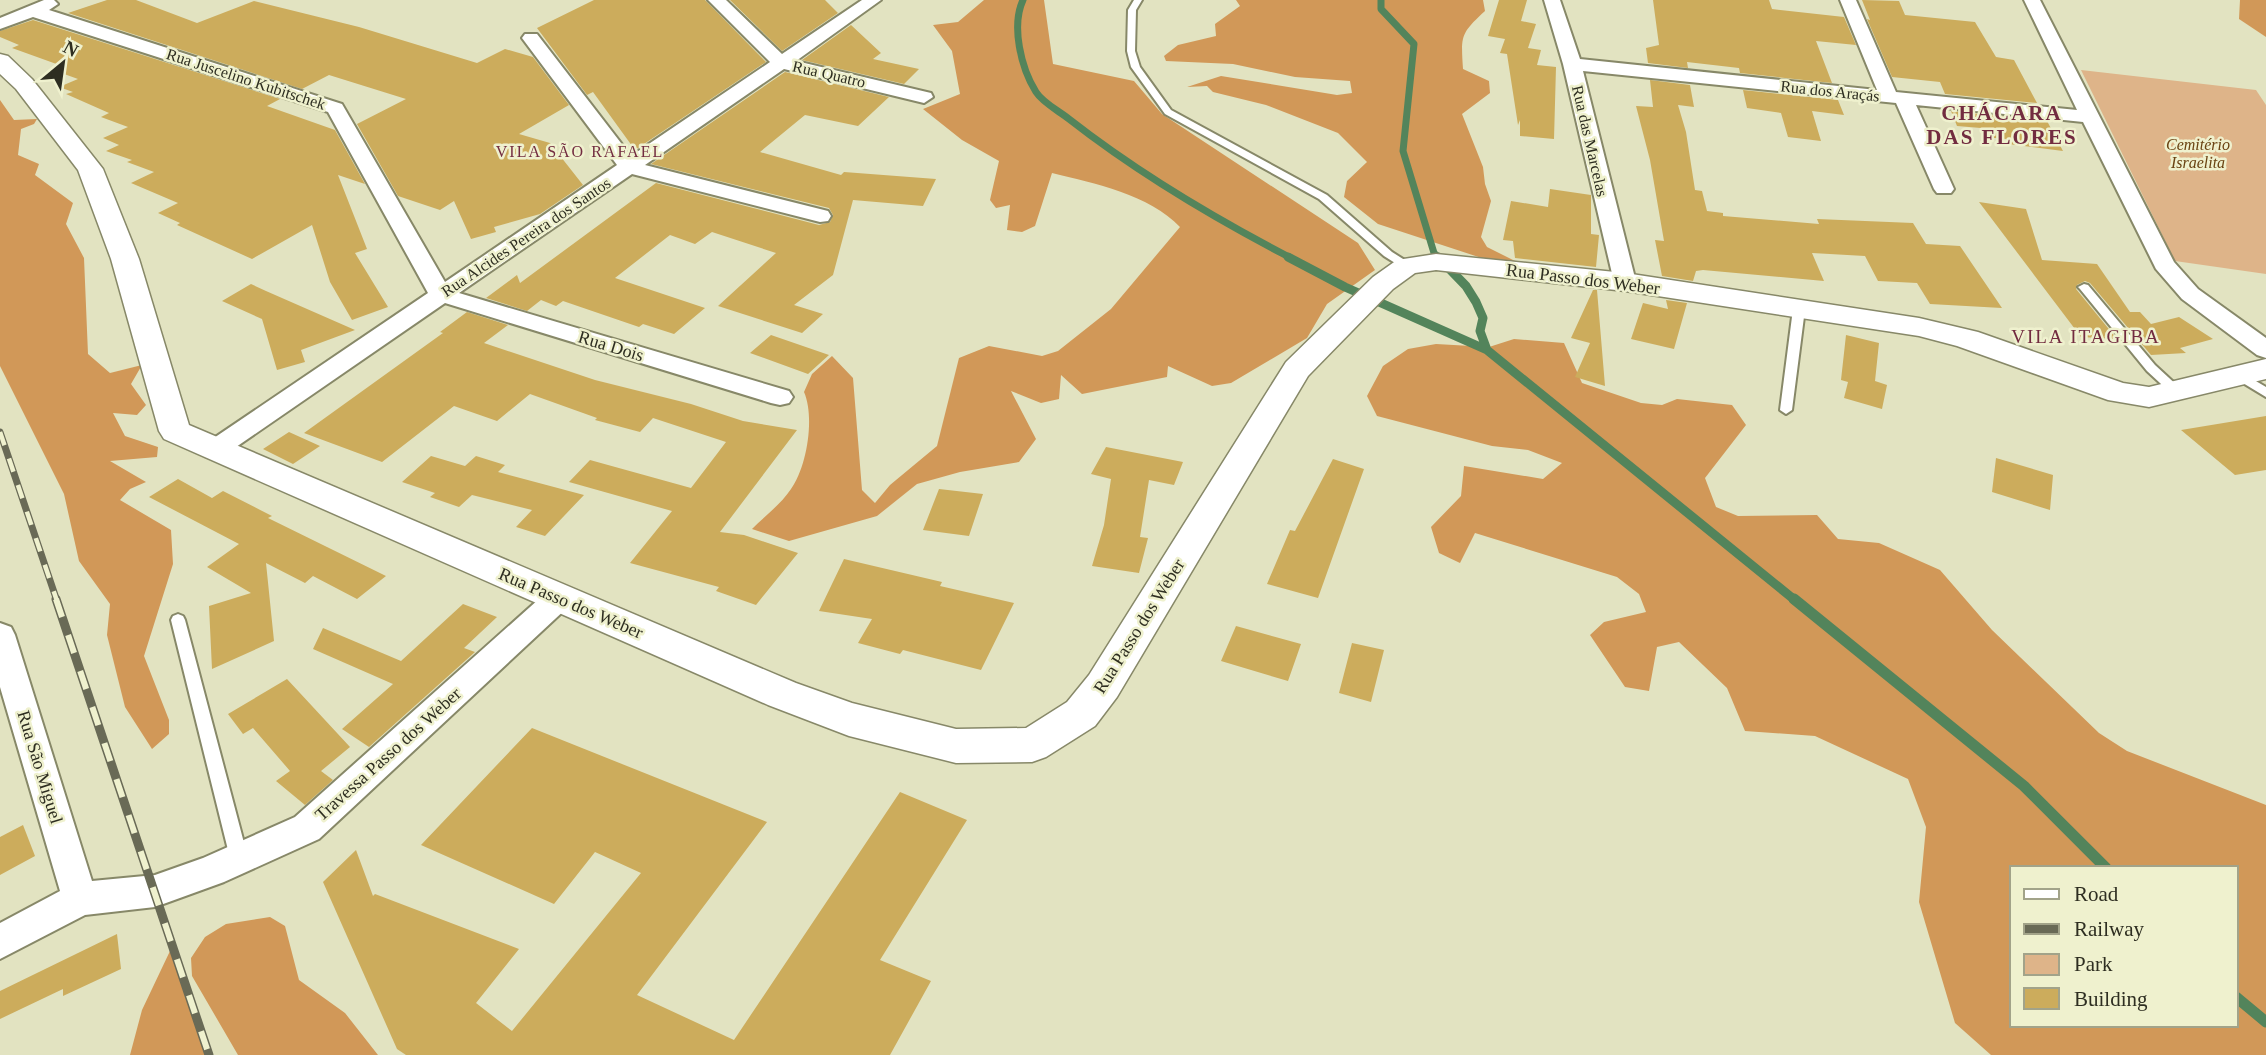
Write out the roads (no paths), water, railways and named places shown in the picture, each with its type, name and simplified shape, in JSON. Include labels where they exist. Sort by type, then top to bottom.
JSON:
[{"type":"street","points":[[0,24],[60,0]]},
{"type":"street","name":"Rua Quatro","points":[[716,0],[781,63],[925,97]]},
{"type":"street","name":"Rua Alcides Pereira dos Santos","points":[[214,450],[873,0]]},
{"type":"street","name":"Rua das Marcelas","points":[[1552,0],[1572,64],[1625,282]]},
{"type":"street","points":[[1848,0],[1944,189]]},
{"type":"street","points":[[2032,0],[2164,264],[2190,294],[2266,350]]},
{"type":"street","name":"Rua Juscelino Kubitschek","points":[[33,11],[335,108],[441,295]]},
{"type":"street","points":[[531,38],[629,167],[820,216]]},
{"type":"street","name":"Rua Passo dos Weber","points":[[0,61],[24,84],[90,169],[125,259],[175,431],[782,694],[849,719],[956,746],[1032,745],[1081,714],[1103,686],[1270,408],[1297,369],[1383,283],[1406,266],[1436,262],[1625,282],[1931,330],[1967,339],[2119,393],[2149,397],[2266,369]]},
{"type":"street","name":"Rua dos Araçás","points":[[1572,64],[2089,117]]},
{"type":"street","name":"Rua Dois","points":[[441,295],[780,397]]},
{"type":"street","name":"Travessa Passo dos Weber","points":[[80,899],[155,891],[239,859],[307,828],[559,598]]},
{"type":"street","name":"Rua São Miguel","points":[[0,635],[80,899]]},
{"type":"street","points":[[0,942],[80,899]]},
{"type":"lane","points":[[1138,0],[1132,10],[1131,51],[1136,67],[1168,112],[1323,197],[1388,254],[1406,266]]},
{"type":"lane","points":[[2084,287],[2151,368],[2177,392]]},
{"type":"lane","points":[[1786,410],[1799,309]]},
{"type":"lane","points":[[2237,374],[2266,393]]},
{"type":"lane","points":[[178,620],[239,859]]},
{"type":"waterway","points":[[1023,0],[1019,10],[1019,47],[1026,71],[1043,100],[1149,176],[1205,211],[1291,258]]},
{"type":"waterway","points":[[1381,0],[1381,9],[1414,44],[1403,151],[1434,253],[1438,257]]},
{"type":"waterway","points":[[1288,257],[1345,287],[1487,350]]},
{"type":"waterway","points":[[1438,257],[1466,286],[1476,302],[1483,318],[1480,331],[1487,350]]},
{"type":"waterway","points":[[1487,350],[1796,601]]},
{"type":"waterway","points":[[1794,599],[2024,786],[2104,866]]},
{"type":"waterway","points":[[2238,999],[2266,1022]]},
{"type":"railway","points":[[0,432],[57,601]]},
{"type":"railway","points":[[56,599],[209,1055]]},
{"type":"district","name":"CHÁCARA DAS FLORES","points":[[2002,125]]},
{"type":"district","name":"VILA SÃO RAFAEL","points":[[580,151]]},
{"type":"district","name":"VILA ITAGIBA","points":[[2086,336]]},
{"type":"park label","name":"Cemitério Israelita","points":[[2198,153]]}]
